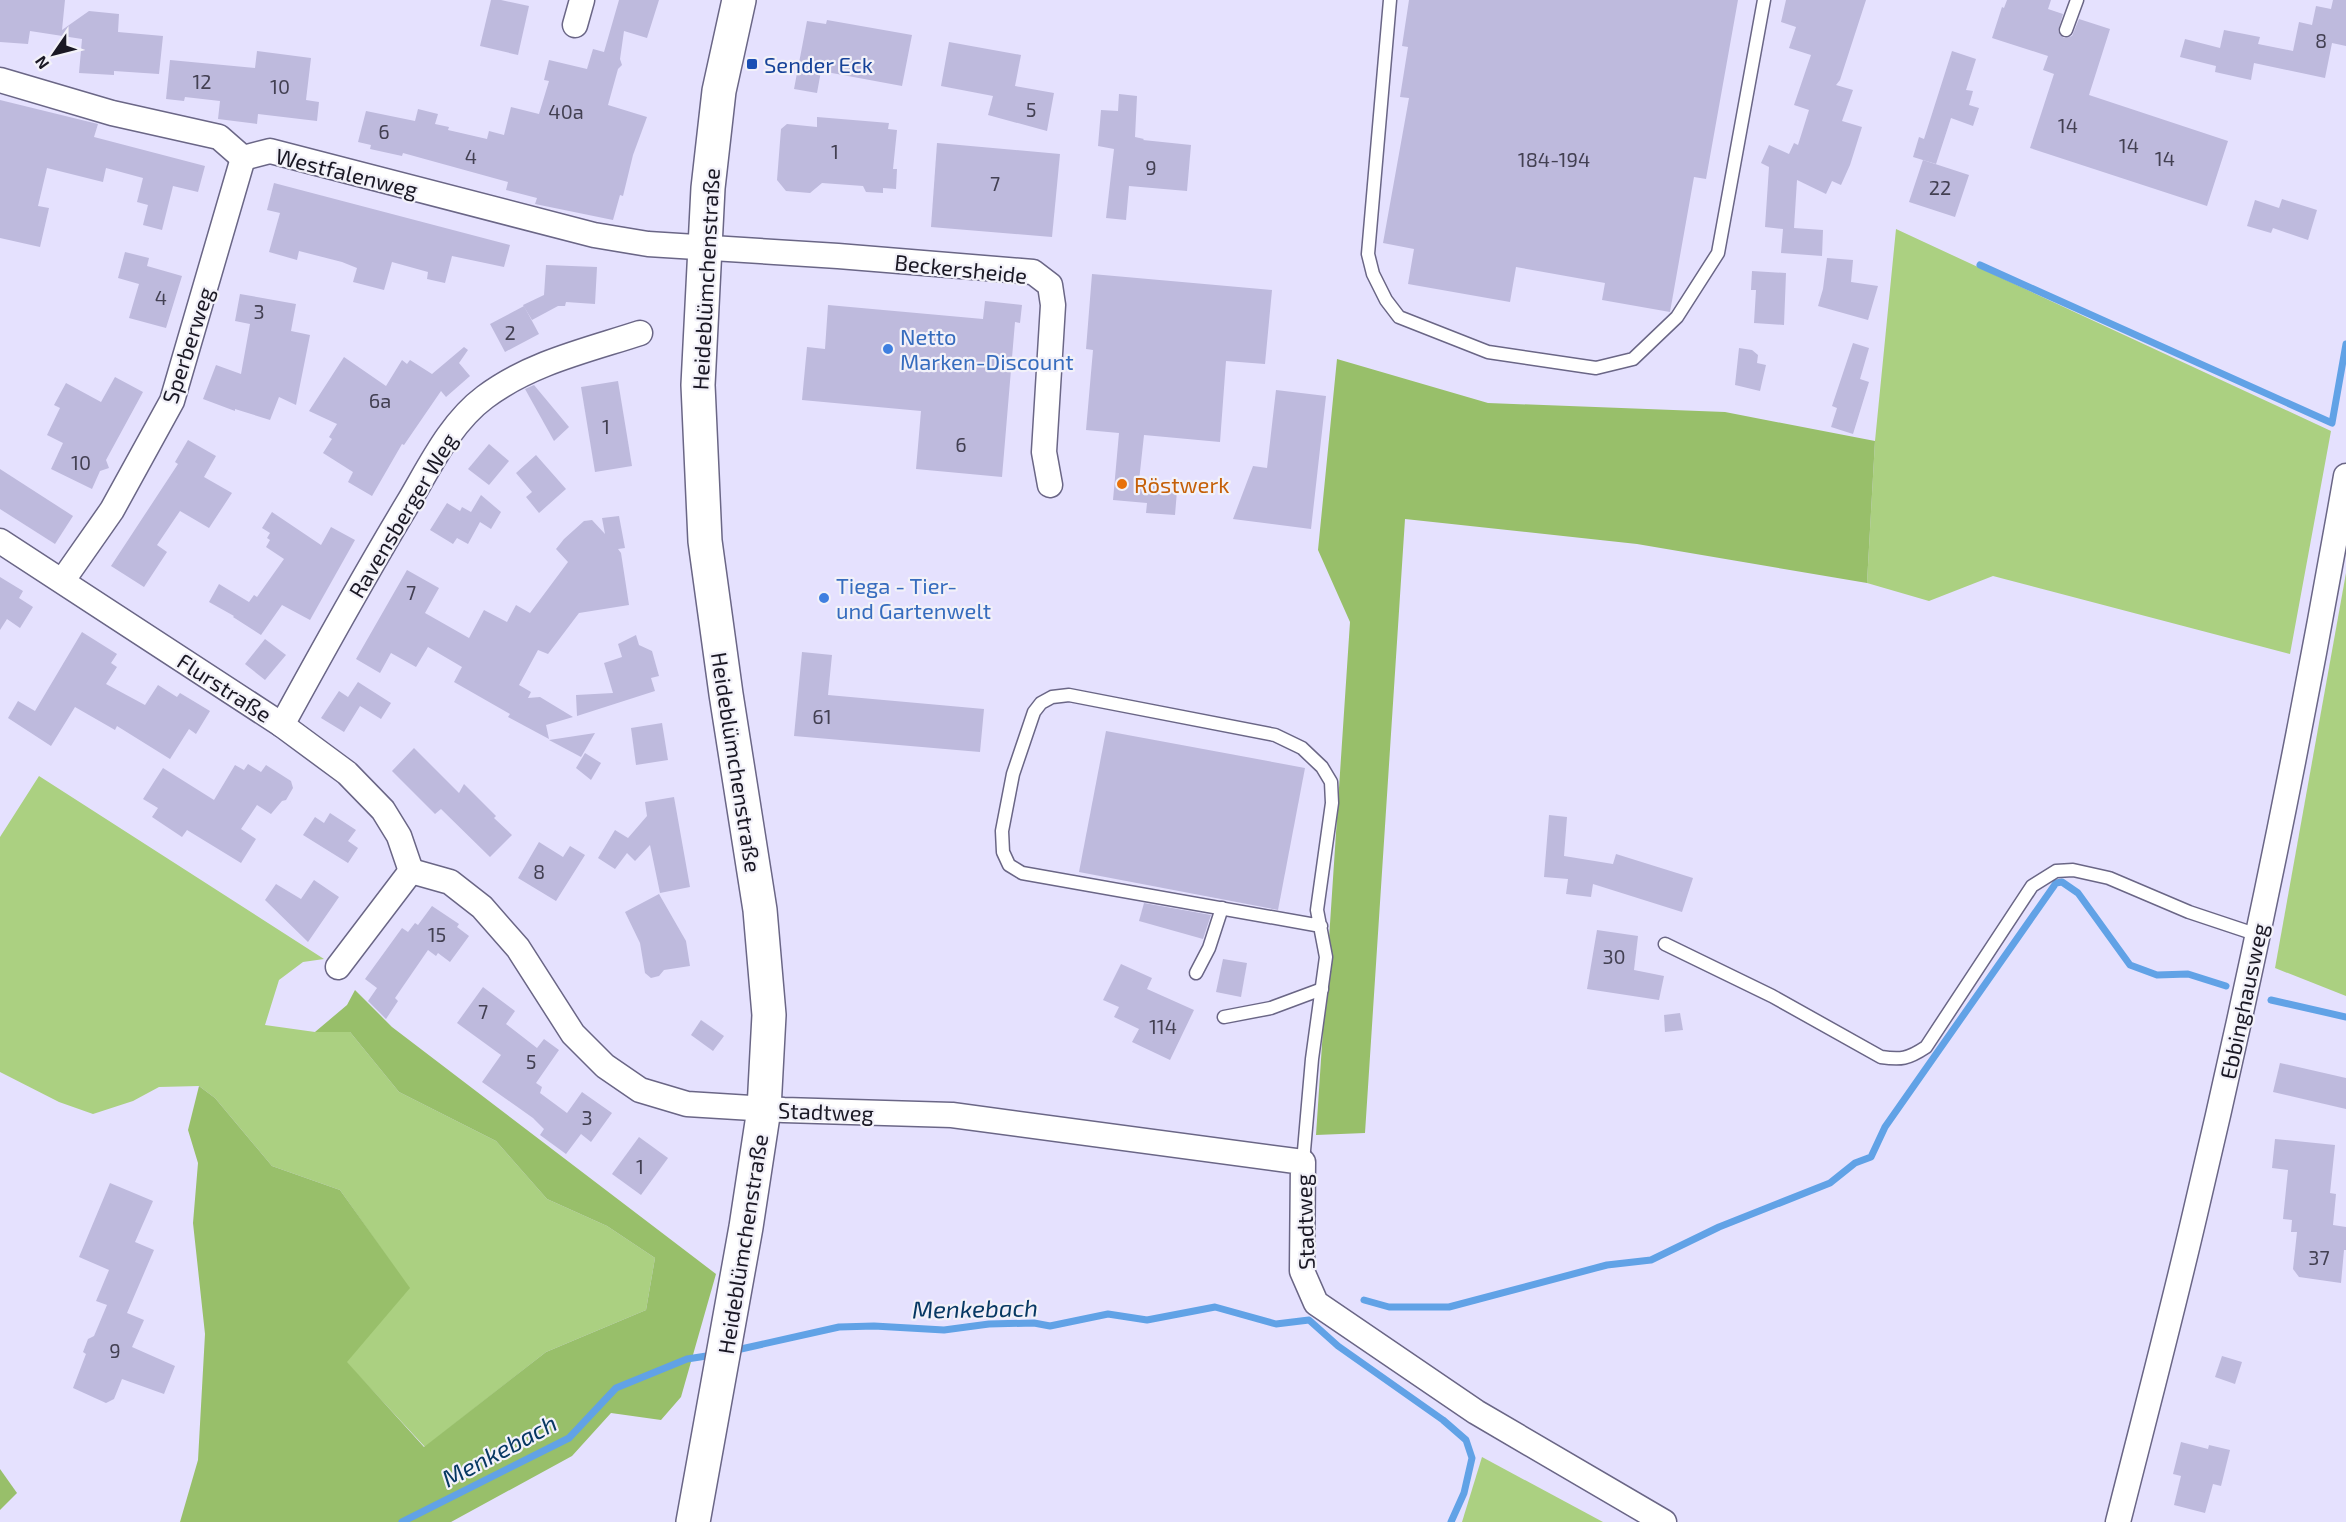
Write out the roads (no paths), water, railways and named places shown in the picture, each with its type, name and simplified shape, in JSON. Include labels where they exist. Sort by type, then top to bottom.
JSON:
[{"type":"street","points":[[575,25],[582,0]]},
{"type":"street","name":"Heideblümchenstraße","points":[[693,1522],[721,1371],[764,1109],[769,1015],[766,962],[705,541],[698,386],[704,248],[719,91],[739,0]]},
{"type":"street","name":"Westfalenweg","points":[[0,80],[112,112],[219,137],[243,158],[270,151],[594,235],[648,244],[704,248]]},
{"type":"street","name":"Sperberweg","points":[[63,580],[112,510],[172,401],[243,158]]},
{"type":"street","name":"Beckersheide","points":[[704,248],[1033,272],[1050,285],[1053,305],[1044,452],[1050,485]]},
{"type":"street","name":"Ravensberger Weg","points":[[282,725],[363,580],[453,428],[484,397],[513,379],[546,364],[640,333]]},
{"type":"street","name":"Ebbinghausweg","points":[[2118,1522],[2195,1214],[2258,935],[2330,570],[2346,476]]},
{"type":"street","name":"Flurstraße","points":[[0,541],[282,725],[347,773],[383,810],[399,836],[411,871]]},
{"type":"street","points":[[338,967],[411,871],[450,882],[482,907],[518,948],[573,1034],[605,1066],[640,1090],[687,1104],[764,1109]]},
{"type":"street","name":"Stadtweg","points":[[764,1109],[952,1115],[1303,1162],[1302,1271],[1316,1303],[1476,1412],[1664,1522]]},
{"type":"lane","points":[[1390,0],[1368,254],[1373,274],[1386,300],[1399,317],[1488,352],[1596,368],[1633,359],[1677,317],[1718,253],[1764,0]]},
{"type":"lane","points":[[2066,30],[2077,0]]},
{"type":"lane","points":[[1303,1162],[1326,957],[1317,910],[1332,803],[1331,782],[1322,767],[1302,748],[1275,735],[1069,695],[1052,697],[1041,703],[1034,712],[1013,774],[1002,831],[1003,852],[1009,865],[1022,873],[1320,926]]},
{"type":"lane","points":[[1665,944],[1762,991],[1881,1057],[1898,1059],[1912,1057],[1926,1047],[2032,886],[2056,872],[2073,870],[2109,878],[2189,912],[2258,935]]},
{"type":"lane","points":[[1196,973],[1209,948],[1222,909]]},
{"type":"lane","points":[[1224,1017],[1271,1008],[1322,989]]},
{"type":"waterway","points":[[1980,265],[2332,423],[2346,344]]},
{"type":"waterway","points":[[1364,1300],[1389,1307],[1449,1307],[1607,1265],[1651,1260],[1719,1227],[1830,1183],[1855,1163],[1871,1157],[1885,1127],[2056,883],[2062,882],[2078,893],[2130,965],[2157,975],[2188,974],[2226,986]]},
{"type":"waterway","points":[[2271,1000],[2346,1017]]},
{"type":"waterway","name":"Menkebach","points":[[732,1351],[839,1327],[874,1326],[944,1330],[989,1324],[1034,1323],[1050,1326],[1108,1314],[1147,1320],[1215,1307],[1276,1324],[1309,1320],[1338,1346],[1443,1420],[1466,1440],[1472,1458],[1464,1493],[1451,1522]]},
{"type":"waterway","name":"Menkebach","points":[[402,1522],[569,1438],[616,1388],[687,1359],[713,1355]]},
{"type":"place","name":"Sender Eck","points":[[752,64]]},
{"type":"place","name":"Netto Marken-Discount","points":[[888,349]]},
{"type":"place","name":"Röstwerk","points":[[1122,484]]},
{"type":"place","name":"Tiega - Tier- und Gartenwelt","points":[[824,598]]}]
